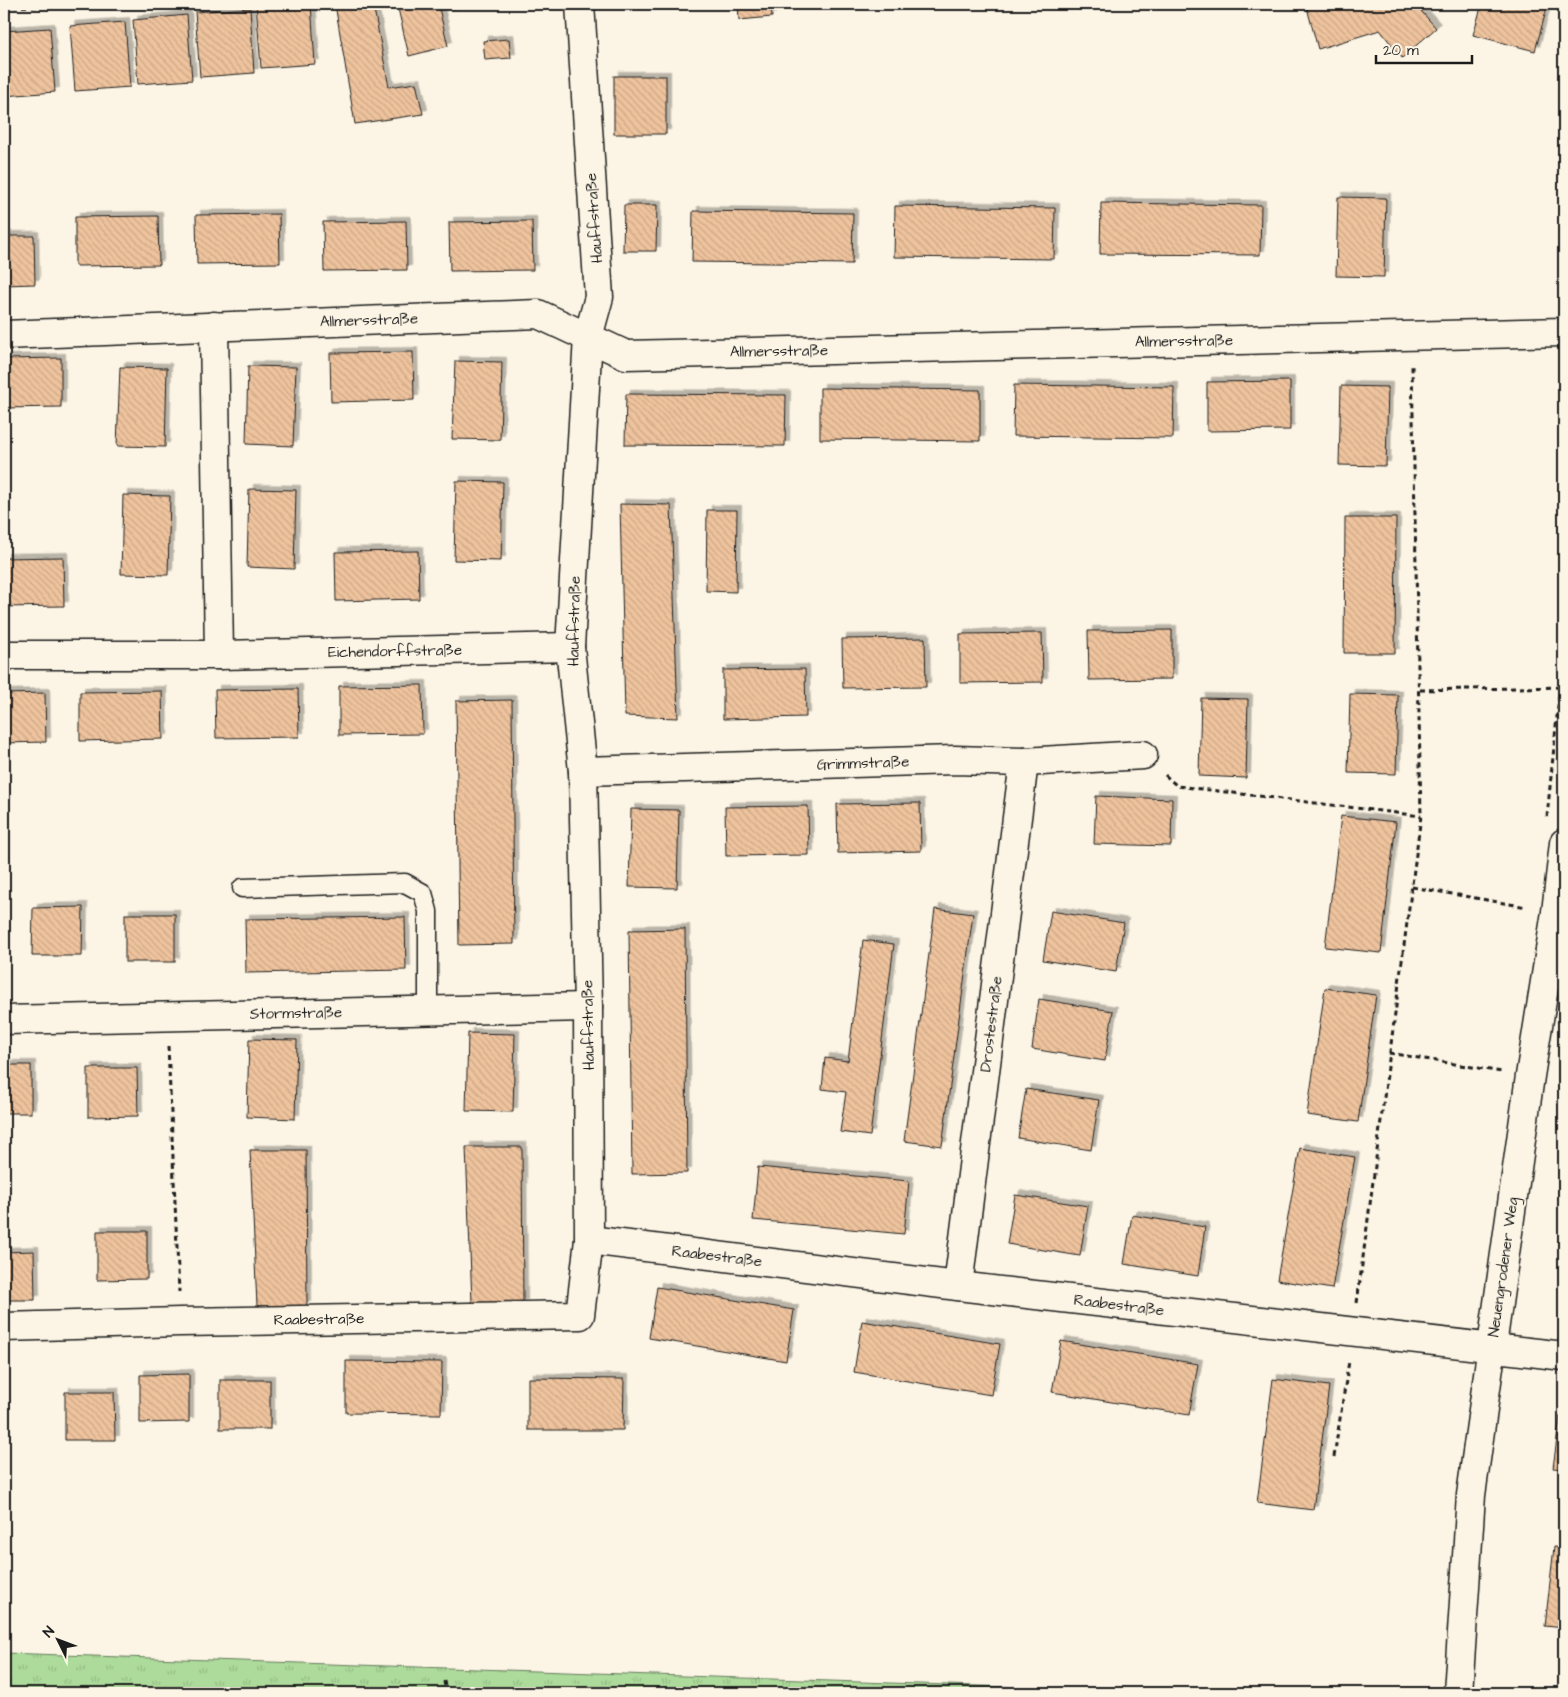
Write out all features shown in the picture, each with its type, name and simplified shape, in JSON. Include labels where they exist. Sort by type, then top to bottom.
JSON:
[{"type":"street","name":"Hauffstraße","points":[[580,4],[599,297],[588,337],[570,647],[583,771],[588,1007],[589,1240]]},
{"type":"street","name":"Allmersstraße","points":[[4,335],[538,314],[626,355],[1564,332]]},
{"type":"street","points":[[214,326],[220,655]]},
{"type":"street","name":"Eichendorffstraße","points":[[4,655],[220,655],[570,647]]},
{"type":"street","name":"Grimmstraße","points":[[583,771],[955,760],[1024,762],[1143,755]]},
{"type":"street","name":"Drostestraße","points":[[958,1286],[1024,762]]},
{"type":"street","name":"Neuengrodener Weg","points":[[1458,1693],[1471,1495],[1530,1076],[1556,912],[1564,843]]},
{"type":"street","name":"Stormstraße","points":[[4,1020],[588,1007]]},
{"type":"street","name":"Raabestraße","points":[[4,1327],[580,1315],[589,1240],[958,1286],[1564,1356]]},
{"type":"lane","points":[[242,888],[405,883],[423,893],[428,911],[428,1010]]},
{"type":"path","points":[[4,6],[147,7],[160,4]]},
{"type":"path","points":[[1334,1457],[1353,1332],[1421,816],[1420,690],[1411,335]]},
{"type":"path","points":[[1420,690],[1564,687]]},
{"type":"path","points":[[1143,755],[1177,786],[1421,816]]},
{"type":"path","points":[[1412,887],[1556,912]]},
{"type":"path","points":[[167,1016],[180,1322]]},
{"type":"path","points":[[1389,1053],[1530,1076]]},
{"type":"path","points":[[444,1681],[446,1693]]},
{"type":"green space","points":[[4,1653],[1185,1693],[4,1693]]},
{"type":"building","points":[[256,4],[311,4],[315,64],[261,68]]},
{"type":"building","points":[[335,4],[373,4],[389,87],[416,83],[423,114],[355,124]]},
{"type":"building","points":[[397,4],[438,4],[448,46],[409,56]]},
{"type":"building","points":[[450,4],[479,4],[451,9]]},
{"type":"building","points":[[738,4],[771,4],[772,17],[739,20]]},
{"type":"building","points":[[1306,4],[1415,4],[1436,28],[1402,58],[1380,30],[1318,49]]},
{"type":"building","points":[[1482,4],[1548,4],[1535,51],[1473,35]]},
{"type":"building","points":[[250,8],[254,73],[200,77],[195,12]]},
{"type":"building","points":[[187,15],[192,80],[138,84],[133,20]]},
{"type":"building","points":[[125,22],[130,87],[75,91],[70,26]]},
{"type":"building","points":[[50,28],[55,92],[4,96],[4,31]]},
{"type":"building","points":[[509,39],[511,58],[485,60],[483,41]]},
{"type":"building","points":[[614,76],[666,76],[666,134],[614,134]]},
{"type":"building","points":[[1338,197],[1386,198],[1384,277],[1336,276]]},
{"type":"building","points":[[1101,203],[1261,205],[1260,255],[1100,254]]},
{"type":"building","points":[[624,205],[657,205],[656,251],[623,251]]},
{"type":"building","points":[[895,206],[1055,208],[1054,259],[894,257]]},
{"type":"building","points":[[693,211],[853,213],[852,264],[692,262]]},
{"type":"building","points":[[279,214],[280,263],[197,264],[196,215]]},
{"type":"building","points":[[158,216],[159,265],[75,266],[75,217]]},
{"type":"building","points":[[406,221],[407,270],[324,271],[323,222]]},
{"type":"building","points":[[532,221],[533,270],[450,271],[449,222]]},
{"type":"building","points":[[4,236],[34,236],[35,284],[4,285]]},
{"type":"building","points":[[413,352],[414,400],[331,402],[330,353]]},
{"type":"building","points":[[61,358],[61,407],[4,408],[4,359]]},
{"type":"building","points":[[455,361],[502,362],[500,440],[452,439]]},
{"type":"building","points":[[248,366],[296,367],[293,446],[246,444]]},
{"type":"building","points":[[120,367],[167,368],[165,447],[117,446]]},
{"type":"building","points":[[1290,381],[1290,430],[1207,431],[1207,382]]},
{"type":"building","points":[[1014,385],[1174,387],[1173,438],[1013,436]]},
{"type":"building","points":[[1341,386],[1388,387],[1386,466],[1339,465]]},
{"type":"building","points":[[820,388],[980,390],[980,441],[820,439]]},
{"type":"building","points":[[626,394],[786,395],[785,446],[625,445]]},
{"type":"building","points":[[456,481],[503,482],[501,561],[454,560]]},
{"type":"building","points":[[249,489],[296,490],[294,569],[247,567]]},
{"type":"building","points":[[123,495],[170,496],[168,575],[121,574]]},
{"type":"building","points":[[620,504],[671,505],[678,718],[625,716]]},
{"type":"building","points":[[707,510],[737,510],[736,592],[706,591]]},
{"type":"building","points":[[1345,518],[1396,518],[1395,653],[1344,653]]},
{"type":"building","points":[[418,551],[419,599],[336,601],[335,552]]},
{"type":"building","points":[[63,557],[64,606],[4,607],[4,558]]},
{"type":"building","points":[[1172,630],[1172,679],[1089,680],[1088,631]]},
{"type":"building","points":[[1042,633],[1043,682],[960,683],[960,634]]},
{"type":"building","points":[[925,638],[926,687],[843,688],[842,639]]},
{"type":"building","points":[[805,669],[806,717],[723,719],[723,670]]},
{"type":"building","points":[[422,685],[423,734],[339,735],[339,686]]},
{"type":"building","points":[[298,689],[299,737],[216,738],[215,690]]},
{"type":"building","points":[[162,691],[163,739],[80,741],[80,692]]},
{"type":"building","points":[[45,693],[46,742],[4,743],[4,694]]},
{"type":"building","points":[[1350,694],[1398,695],[1396,774],[1348,773]]},
{"type":"building","points":[[1201,698],[1248,699],[1246,778],[1199,776]]},
{"type":"building","points":[[512,700],[514,944],[459,945],[456,701]]},
{"type":"building","points":[[1096,796],[1172,799],[1171,846],[1094,844]]},
{"type":"building","points":[[920,803],[921,851],[838,853],[837,804]]},
{"type":"building","points":[[808,806],[809,855],[726,856],[725,807]]},
{"type":"building","points":[[631,809],[679,810],[677,888],[629,887]]},
{"type":"building","points":[[1341,816],[1396,822],[1381,953],[1325,947]]},
{"type":"building","points":[[83,907],[82,956],[32,956],[33,908]]},
{"type":"building","points":[[935,909],[973,914],[942,1146],[904,1141]]},
{"type":"building","points":[[1051,911],[1124,923],[1116,972],[1043,960]]},
{"type":"building","points":[[125,914],[175,914],[175,962],[125,962]]},
{"type":"building","points":[[405,917],[406,970],[246,973],[245,919]]},
{"type":"building","points":[[685,929],[687,1173],[632,1174],[629,930]]},
{"type":"building","points":[[863,940],[894,944],[870,1136],[840,1132],[846,1092],[822,1089],[825,1058],[848,1061]]},
{"type":"building","points":[[1325,988],[1376,995],[1358,1122],[1307,1115]]},
{"type":"building","points":[[1039,999],[1113,1011],[1105,1061],[1032,1049]]},
{"type":"building","points":[[468,1033],[515,1034],[513,1112],[466,1111]]},
{"type":"building","points":[[249,1039],[297,1040],[295,1119],[247,1117]]},
{"type":"building","points":[[4,1065],[31,1065],[31,1113],[4,1113]]},
{"type":"building","points":[[88,1068],[137,1068],[138,1116],[88,1117]]},
{"type":"building","points":[[1026,1089],[1099,1100],[1091,1150],[1018,1138]]},
{"type":"building","points":[[466,1147],[522,1147],[523,1304],[472,1303]]},
{"type":"building","points":[[1300,1148],[1355,1157],[1332,1289],[1277,1280]]},
{"type":"building","points":[[250,1150],[306,1150],[307,1306],[257,1306]]},
{"type":"building","points":[[758,1167],[909,1181],[904,1234],[753,1220]]},
{"type":"building","points":[[1015,1195],[1088,1206],[1080,1256],[1007,1244]]},
{"type":"building","points":[[1132,1215],[1205,1227],[1198,1276],[1124,1264]]},
{"type":"building","points":[[97,1231],[147,1231],[147,1279],[97,1280]]},
{"type":"building","points":[[34,1251],[35,1300],[4,1300],[4,1252]]},
{"type":"building","points":[[657,1287],[794,1310],[786,1361],[649,1338]]},
{"type":"building","points":[[862,1321],[1000,1344],[991,1395],[854,1372]]},
{"type":"building","points":[[1061,1341],[1198,1364],[1189,1415],[1052,1392]]},
{"type":"building","points":[[346,1361],[442,1362],[441,1414],[346,1413]]},
{"type":"building","points":[[189,1374],[189,1422],[140,1423],[140,1375]]},
{"type":"building","points":[[528,1378],[624,1379],[623,1430],[528,1430]]},
{"type":"building","points":[[1273,1379],[1329,1386],[1313,1510],[1257,1503]]},
{"type":"building","points":[[220,1380],[270,1380],[270,1429],[220,1429]]},
{"type":"building","points":[[65,1392],[114,1392],[115,1440],[65,1440]]},
{"type":"building","points":[[1560,1416],[1564,1417],[1564,1469],[1553,1468]]},
{"type":"building","points":[[1554,1547],[1564,1548],[1564,1628],[1545,1626]]}]
